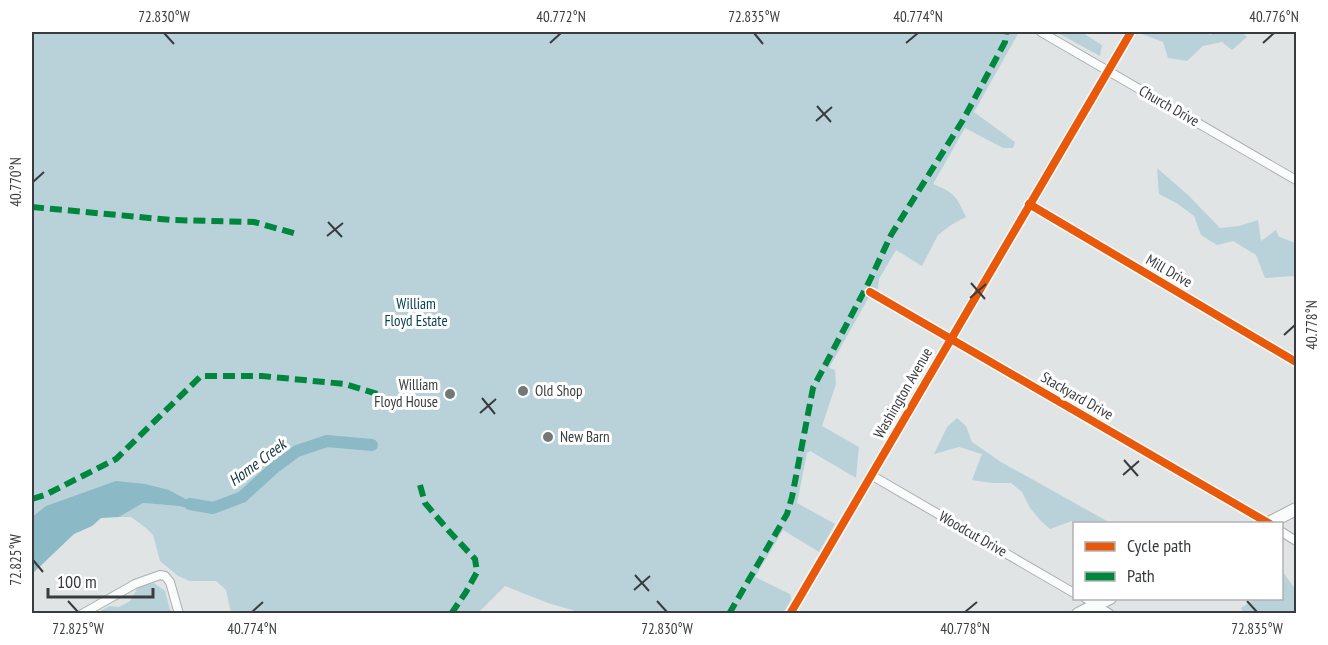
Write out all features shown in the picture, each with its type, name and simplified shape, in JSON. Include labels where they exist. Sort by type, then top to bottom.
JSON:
[{"type":"street","name":"Church Drive","points":[[1041,32],[1296,180]]},
{"type":"street","name":"Washington Avenue","points":[[790,614],[1131,32]]},
{"type":"street","name":"Mill Drive","points":[[1029,204],[1296,362]]},
{"type":"street","name":"Stackyard Drive","points":[[870,292],[1266,522]]},
{"type":"street","name":"Woodcut Drive","points":[[871,475],[1073,592]]},
{"type":"street","points":[[1270,522],[1296,510]]},
{"type":"street","points":[[1283,533],[1296,541]]},
{"type":"street","points":[[86,612],[135,584],[160,575],[165,576],[170,582],[179,614]]},
{"type":"street","points":[[1078,614],[1090,602],[1110,614]]},
{"type":"green space","name":"William Floyd Estate","points":[[32,32],[1019,32],[974,112],[1015,142],[1013,148],[1003,148],[965,128],[933,184],[954,196],[966,217],[938,235],[922,266],[896,250],[879,279],[878,289],[874,288],[829,368],[835,370],[836,384],[822,426],[859,447],[856,478],[810,451],[807,453],[797,503],[835,524],[819,552],[783,530],[755,577],[790,594],[791,600],[783,613],[582,613],[548,603],[505,586],[478,613],[231,613],[226,590],[216,581],[190,581],[178,576],[160,561],[153,535],[146,528],[131,517],[119,517],[143,503],[192,509],[202,506],[183,498],[135,494],[32,523]]},
{"type":"green space","points":[[1056,32],[1081,32],[1102,45],[1100,56]]},
{"type":"green space","points":[[1143,32],[1202,32],[1211,35],[1213,32],[1242,32],[1247,37],[1232,50],[1222,42],[1203,46],[1187,61],[1168,58],[1163,42],[1142,34]]},
{"type":"green space","points":[[1157,168],[1188,195],[1220,228],[1239,226],[1258,220],[1261,241],[1276,230],[1279,237],[1296,243],[1296,277],[1265,278],[1256,255],[1233,241],[1217,245],[1201,235],[1194,216],[1159,194]]},
{"type":"green space","points":[[957,418],[966,426],[972,442],[1001,462],[1107,522],[1072,521],[1050,529],[1030,508],[1022,492],[1011,483],[972,480],[982,454],[959,447],[934,454],[947,427]]},
{"type":"green space","points":[[1283,572],[1296,590],[1296,613],[1243,613],[1241,608],[1253,600],[1283,600]]},
{"type":"green space","points":[[154,583],[165,591],[171,613],[97,613],[109,606],[119,607],[130,601],[138,587]]},
{"type":"water","points":[[116,481],[145,484],[169,490],[204,506],[192,509],[143,503],[119,517],[101,518],[92,526],[74,534],[32,574],[32,517],[46,506]]},
{"type":"waterway","name":"Home Creek","points":[[190,504],[213,508],[242,497],[297,451],[327,441],[372,445]]},
{"type":"marked path","points":[[729,614],[787,514],[813,388],[891,235],[963,120],[1005,42],[1006,32]]},
{"type":"marked path","points":[[32,207],[171,220],[254,222],[297,234]]},
{"type":"marked path","points":[[32,499],[45,495],[116,459],[201,376],[262,376],[345,384],[384,396]]},
{"type":"marked path","points":[[420,485],[425,503],[475,559],[477,572],[451,614]]},
{"type":"cycle path","points":[[790,614],[1131,32]]},
{"type":"cycle path","points":[[1029,204],[1296,362]]},
{"type":"cycle path","points":[[870,292],[1267,522]]},
{"type":"place","name":"Old Shop","points":[[523,391]]},
{"type":"place","name":"William Floyd House","points":[[450,394]]},
{"type":"place","name":"New Barn","points":[[548,437]]}]
